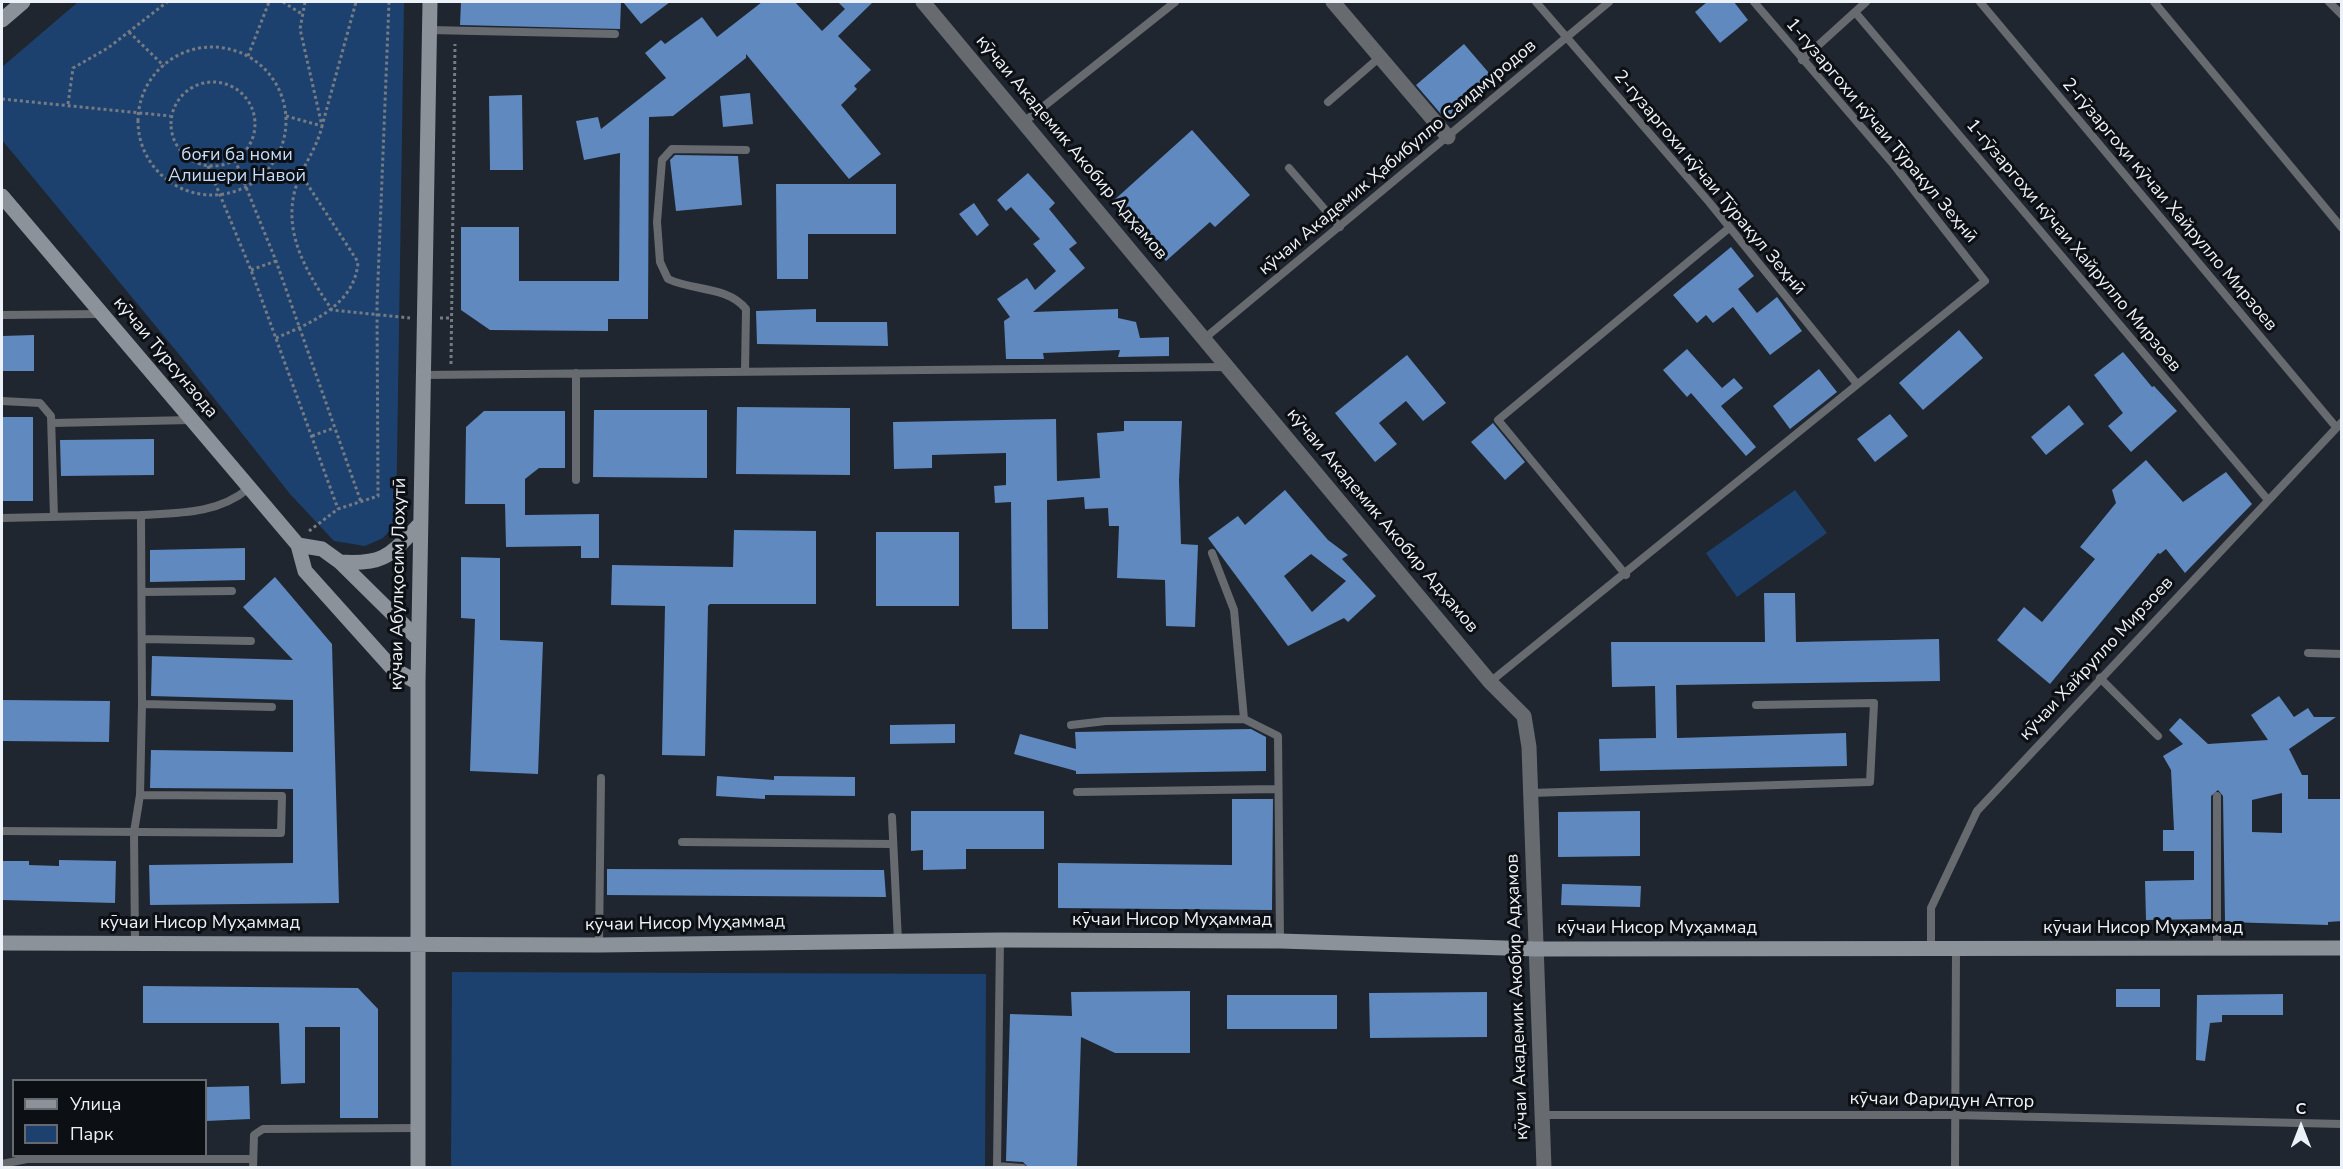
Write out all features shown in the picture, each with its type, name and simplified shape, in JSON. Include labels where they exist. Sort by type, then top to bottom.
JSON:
[{"type":"street","points":[[2,20],[23,2]]},
{"type":"street","name":"кӯчаи Абулқосим Лоҳутӣ","points":[[418,1167],[418,639],[421,375],[430,2]]},
{"type":"street","name":"кӯчаи Академик Акобир Адҳамов","points":[[923,2],[1490,682],[1524,716],[1529,747],[1544,1167]]},
{"type":"street","points":[[1333,2],[1448,137]]},
{"type":"street","name":"кӯчаи Турсунзода","points":[[2,196],[296,543],[305,571],[392,668],[418,683]]},
{"type":"street","points":[[340,562],[367,564],[390,555],[420,524]]},
{"type":"street","points":[[296,543],[322,549],[340,562],[418,639]]},
{"type":"street","name":"кӯчаи Нисор Муҳаммад","points":[[2,944],[599,945],[1000,940],[1280,941],[1536,949],[2342,948]]},
{"type":"lane","points":[[1024,122],[1174,2]]},
{"type":"lane","name":"2-гузаргохи кӯчаи Тӯрақул Зеҳнӣ","points":[[1536,2],[1729,228],[1857,384]]},
{"type":"lane","name":"кӯчаи Академик Ҳабибулло Саидмуродов","points":[[1205,338],[1609,2]]},
{"type":"lane","name":"1-гузаргохи кӯчаи Тӯрақул Зеҳнӣ","points":[[1754,2],[1894,165],[1985,281],[1857,384]]},
{"type":"lane","points":[[1802,60],[1866,2]]},
{"type":"lane","name":"2-гӯзаргоҳи кӯчаи Хайрулло Мирзоев","points":[[1980,2],[2339,424]]},
{"type":"lane","points":[[2154,2],[2342,228]]},
{"type":"lane","points":[[2329,2],[2342,15]]},
{"type":"lane","name":"1-гӯзаргоҳи кӯчаи Хайрулло Мирзоев","points":[[1855,12],[2268,500]]},
{"type":"lane","points":[[429,30],[615,34]]},
{"type":"lane","points":[[1328,102],[1380,57]]},
{"type":"lane","points":[[745,372],[746,309],[738,299],[708,289],[683,286],[668,279],[660,262],[657,222],[662,160],[672,149],[746,150]]},
{"type":"lane","points":[[1289,168],[1340,227]]},
{"type":"lane","points":[[1626,574],[1498,420],[1729,228]]},
{"type":"lane","points":[[2,315],[102,314]]},
{"type":"lane","points":[[421,375],[1228,367]]},
{"type":"lane","points":[[576,373],[576,480]]},
{"type":"lane","points":[[1490,682],[1626,574],[1857,384]]},
{"type":"lane","points":[[2,401],[40,403],[51,416],[54,517]]},
{"type":"lane","points":[[53,423],[192,420]]},
{"type":"lane","name":"кӯчаи Хайрулло Мирзоев","points":[[1931,948],[1931,908],[1977,812],[2339,424]]},
{"type":"lane","points":[[2,518],[141,515],[207,510],[229,502],[249,489]]},
{"type":"lane","points":[[135,944],[134,832],[140,795],[142,704],[141,515]]},
{"type":"lane","points":[[1212,553],[1234,610],[1244,719]]},
{"type":"lane","points":[[142,592],[232,591]]},
{"type":"lane","points":[[142,639],[251,641]]},
{"type":"lane","points":[[2308,653],[2342,654]]},
{"type":"lane","points":[[2100,678],[2158,736]]},
{"type":"lane","points":[[1531,793],[1870,782],[1874,703],[1756,705]]},
{"type":"lane","points":[[142,704],[272,707]]},
{"type":"lane","points":[[1071,725],[1106,721],[1244,719],[1278,736],[1280,941]]},
{"type":"lane","points":[[599,945],[601,778]]},
{"type":"lane","points":[[1077,792],[1278,789]]},
{"type":"lane","points":[[2,831],[281,833],[282,796],[140,795]]},
{"type":"lane","points":[[2217,796],[2217,948]]},
{"type":"lane","points":[[892,817],[898,941]]},
{"type":"lane","points":[[682,842],[893,844]]},
{"type":"lane","points":[[1000,940],[997,1167],[1022,1167]]},
{"type":"lane","points":[[1955,1167],[1956,948]]},
{"type":"lane","name":"кӯчаи Фаридун Аттор","points":[[1543,1115],[1955,1116],[2342,1124]]},
{"type":"lane","points":[[2,1164],[27,1159],[253,1163],[254,1135],[263,1129],[418,1128]]},
{"type":"path","points":[[68,104],[73,68],[129,32],[167,2]]},
{"type":"path","points":[[247,56],[269,2]]},
{"type":"path","points":[[283,2],[303,15]]},
{"type":"path","points":[[305,2],[300,29],[322,126]]},
{"type":"path","points":[[356,2],[320,137],[295,190],[291,229],[311,279],[332,310],[377,316],[451,318]]},
{"type":"path","points":[[296,543],[338,509],[378,496],[377,316],[389,2]]},
{"type":"path","points":[[451,375],[455,31]]},
{"type":"path","points":[[129,32],[164,66]]},
{"type":"path","points":[[204,48],[219,48],[247,56],[270,75],[284,102],[286,116],[283,144],[277,158],[264,174],[246,187],[219,194],[191,192],[178,187],[156,169],[142,144],[139,112],[146,88],[164,66],[176,57],[204,48]]},
{"type":"path","points":[[218,82],[239,90],[253,108],[255,130],[247,150],[235,160],[219,166],[208,166],[188,158],[180,151],[171,132],[170,116],[178,100],[195,85],[218,82]]},
{"type":"path","points":[[2,99],[170,116]]},
{"type":"path","points":[[286,116],[322,126]]},
{"type":"path","points":[[235,160],[276,261],[361,502]]},
{"type":"path","points":[[208,166],[251,270],[338,509]]},
{"type":"path","points":[[276,338],[332,310],[357,276],[358,262],[302,176]]},
{"type":"path","points":[[251,270],[276,261]]},
{"type":"path","points":[[312,436],[334,428]]},
{"type":"green space","name":"боғи ба номи Алишери Навоӣ","points":[[78,2],[404,2],[396,524],[383,538],[365,546],[334,541],[290,494],[187,364],[2,140],[2,67]]},
{"type":"green space","points":[[1795,490],[1827,533],[1737,597],[1706,553]]},
{"type":"green space","points":[[452,972],[986,974],[985,1167],[451,1167]]},
{"type":"building","points":[[461,2],[621,2],[620,29],[460,25]]},
{"type":"building","points":[[623,2],[670,2],[641,24]]},
{"type":"building","points":[[762,2],[795,2],[822,31],[845,9],[838,2],[873,2],[838,36],[871,70],[854,86],[857,89],[841,105],[881,154],[849,179],[746,54],[746,58],[673,116],[649,117],[648,319],[608,319],[608,331],[490,330],[461,310],[461,227],[519,227],[519,281],[619,281],[620,153],[584,160],[576,121],[598,117],[601,129],[666,78],[645,53],[661,40],[665,44],[702,17],[717,37]]},
{"type":"building","points":[[1707,2],[1734,2],[1748,20],[1720,43],[1695,12]]},
{"type":"building","points":[[1464,44],[1495,80],[1447,121],[1416,85]]},
{"type":"building","points":[[750,93],[753,124],[723,127],[720,96]]},
{"type":"building","points":[[522,95],[523,170],[490,170],[489,96]]},
{"type":"building","points":[[1192,130],[1250,195],[1215,227],[1210,222],[1166,261],[1112,202]]},
{"type":"building","points":[[675,155],[738,156],[742,205],[676,211],[670,160]]},
{"type":"building","points":[[1028,173],[1055,203],[1049,209],[1077,243],[1069,249],[1085,268],[1033,312],[1118,309],[1118,318],[1136,322],[1140,338],[1169,337],[1169,356],[1118,357],[1120,350],[1043,353],[1044,359],[1006,359],[1004,321],[1010,317],[997,299],[1027,278],[1035,290],[1056,271],[1033,244],[1040,239],[1011,207],[1006,211],[997,200]]},
{"type":"building","points":[[776,184],[896,184],[896,234],[808,234],[808,279],[777,279]]},
{"type":"building","points":[[974,203],[989,225],[977,236],[959,214]]},
{"type":"building","points":[[1731,247],[1754,276],[1738,289],[1757,313],[1777,297],[1802,331],[1770,355],[1733,307],[1713,323],[1706,315],[1697,323],[1673,295]]},
{"type":"building","points":[[816,309],[816,322],[887,322],[888,346],[757,344],[756,311]]},
{"type":"building","points":[[1959,330],[1983,358],[1923,410],[1899,383]]},
{"type":"building","points":[[34,335],[34,371],[2,371],[2,336]]},
{"type":"building","points":[[1687,349],[1722,388],[1734,378],[1743,388],[1721,406],[1756,447],[1746,456],[1691,393],[1687,397],[1663,370]]},
{"type":"building","points":[[2123,352],[2152,387],[2154,386],[2177,411],[2131,452],[2108,426],[2123,413],[2094,375]]},
{"type":"building","points":[[1407,355],[1446,403],[1423,421],[1406,401],[1379,423],[1397,444],[1375,462],[1335,413]]},
{"type":"building","points":[[1819,369],[1837,392],[1790,429],[1773,406]]},
{"type":"building","points":[[2069,405],[2084,424],[2046,455],[2031,437]]},
{"type":"building","points":[[737,407],[850,408],[850,475],[736,474]]},
{"type":"building","points":[[594,410],[707,410],[707,478],[593,477]]},
{"type":"building","points":[[484,411],[565,411],[565,468],[539,468],[525,479],[525,515],[599,514],[599,558],[581,558],[581,546],[506,547],[505,504],[465,504],[466,427]]},
{"type":"building","points":[[1890,414],[1908,436],[1875,462],[1857,439]]},
{"type":"building","points":[[2,417],[33,417],[33,501],[2,501]]},
{"type":"building","points":[[1056,419],[1057,481],[1100,478],[1097,433],[1124,431],[1124,421],[1182,421],[1179,480],[1181,544],[1198,545],[1195,627],[1166,626],[1165,580],[1117,578],[1119,526],[1109,526],[1108,508],[1085,509],[1084,497],[1047,500],[1048,629],[1012,629],[1011,502],[995,503],[994,486],[1006,485],[1006,453],[932,455],[932,468],[894,469],[893,422]]},
{"type":"building","points":[[1493,423],[1525,462],[1505,480],[1471,442]]},
{"type":"building","points":[[154,439],[154,475],[61,476],[60,440]]},
{"type":"building","points":[[2146,460],[2183,502],[2226,472],[2252,504],[2185,573],[2166,549],[2158,553],[2050,684],[1997,640],[2024,607],[2042,622],[2095,559],[2080,547],[2116,503],[2112,490]]},
{"type":"building","points":[[1285,490],[1328,540],[1348,555],[1342,559],[1376,596],[1348,622],[1344,618],[1288,646],[1208,538],[1238,516],[1245,525]],"holes":[[[1311,554],[1346,581],[1312,612],[1284,576]]]},
{"type":"building","points":[[734,530],[816,531],[816,604],[710,604],[708,606],[705,756],[662,755],[665,606],[611,605],[612,565],[733,567]]},
{"type":"building","points":[[876,532],[959,532],[959,606],[876,606]]},
{"type":"building","points":[[245,548],[245,580],[150,582],[150,550]]},
{"type":"building","points":[[461,557],[500,558],[500,640],[543,642],[538,774],[470,771],[475,619],[461,618]]},
{"type":"building","points":[[275,577],[332,644],[339,903],[150,905],[149,865],[293,863],[293,789],[150,788],[151,750],[293,752],[293,700],[151,696],[152,656],[293,660],[243,607]]},
{"type":"building","points":[[1764,593],[1795,593],[1796,642],[1939,639],[1940,681],[1676,685],[1677,738],[1846,733],[1847,766],[1600,771],[1599,739],[1656,738],[1655,686],[1612,687],[1611,642],[1765,642]]},
{"type":"building","points":[[2279,696],[2294,717],[2308,708],[2314,717],[2336,717],[2289,749],[2302,775],[2308,775],[2308,799],[2342,799],[2342,921],[2328,922],[2328,925],[2225,922],[2223,796],[2218,790],[2211,796],[2211,919],[2146,920],[2145,881],[2194,880],[2194,851],[2163,851],[2163,830],[2174,830],[2171,770],[2163,756],[2183,744],[2169,730],[2180,718],[2208,744],[2268,740],[2251,715]],"holes":[[[2282,793],[2282,833],[2252,832],[2252,800]]]},
{"type":"building","points":[[2,700],[110,701],[109,742],[2,741]]},
{"type":"building","points":[[955,724],[955,743],[890,744],[890,725]]},
{"type":"building","points":[[1251,729],[1266,737],[1266,771],[1076,774],[1076,771],[1014,754],[1020,734],[1076,749],[1075,732]]},
{"type":"building","points":[[717,776],[774,780],[774,776],[855,777],[855,796],[765,795],[765,799],[716,796]]},
{"type":"building","points":[[1232,799],[1273,799],[1272,910],[1058,908],[1058,863],[1232,865]]},
{"type":"building","points":[[911,811],[1044,811],[1044,849],[966,849],[966,869],[923,870],[923,850],[911,851]]},
{"type":"building","points":[[1640,811],[1640,856],[1558,857],[1558,812]]},
{"type":"building","points":[[59,860],[116,861],[115,903],[2,900],[2,861],[29,861],[29,865],[59,866]]},
{"type":"building","points":[[607,869],[884,870],[886,897],[607,895]]},
{"type":"building","points":[[1562,884],[1641,886],[1640,907],[1561,905]]},
{"type":"building","points":[[143,986],[358,988],[378,1009],[378,1118],[340,1118],[340,1027],[305,1027],[305,1083],[281,1084],[279,1023],[143,1023]]},
{"type":"building","points":[[2116,989],[2160,989],[2160,1007],[2116,1007]]},
{"type":"building","points":[[1190,991],[1190,1053],[1115,1053],[1081,1037],[1077,1167],[1028,1167],[1023,1162],[1006,1161],[1010,1014],[1072,1016],[1071,992]]},
{"type":"building","points":[[1487,992],[1487,1037],[1370,1038],[1369,993]]},
{"type":"building","points":[[2283,994],[2283,1015],[2222,1015],[2222,1022],[2210,1023],[2205,1061],[2196,1060],[2197,995]]},
{"type":"building","points":[[1227,995],[1337,995],[1337,1029],[1227,1029]]},
{"type":"building","points":[[249,1086],[250,1119],[207,1121],[207,1087]]}]
